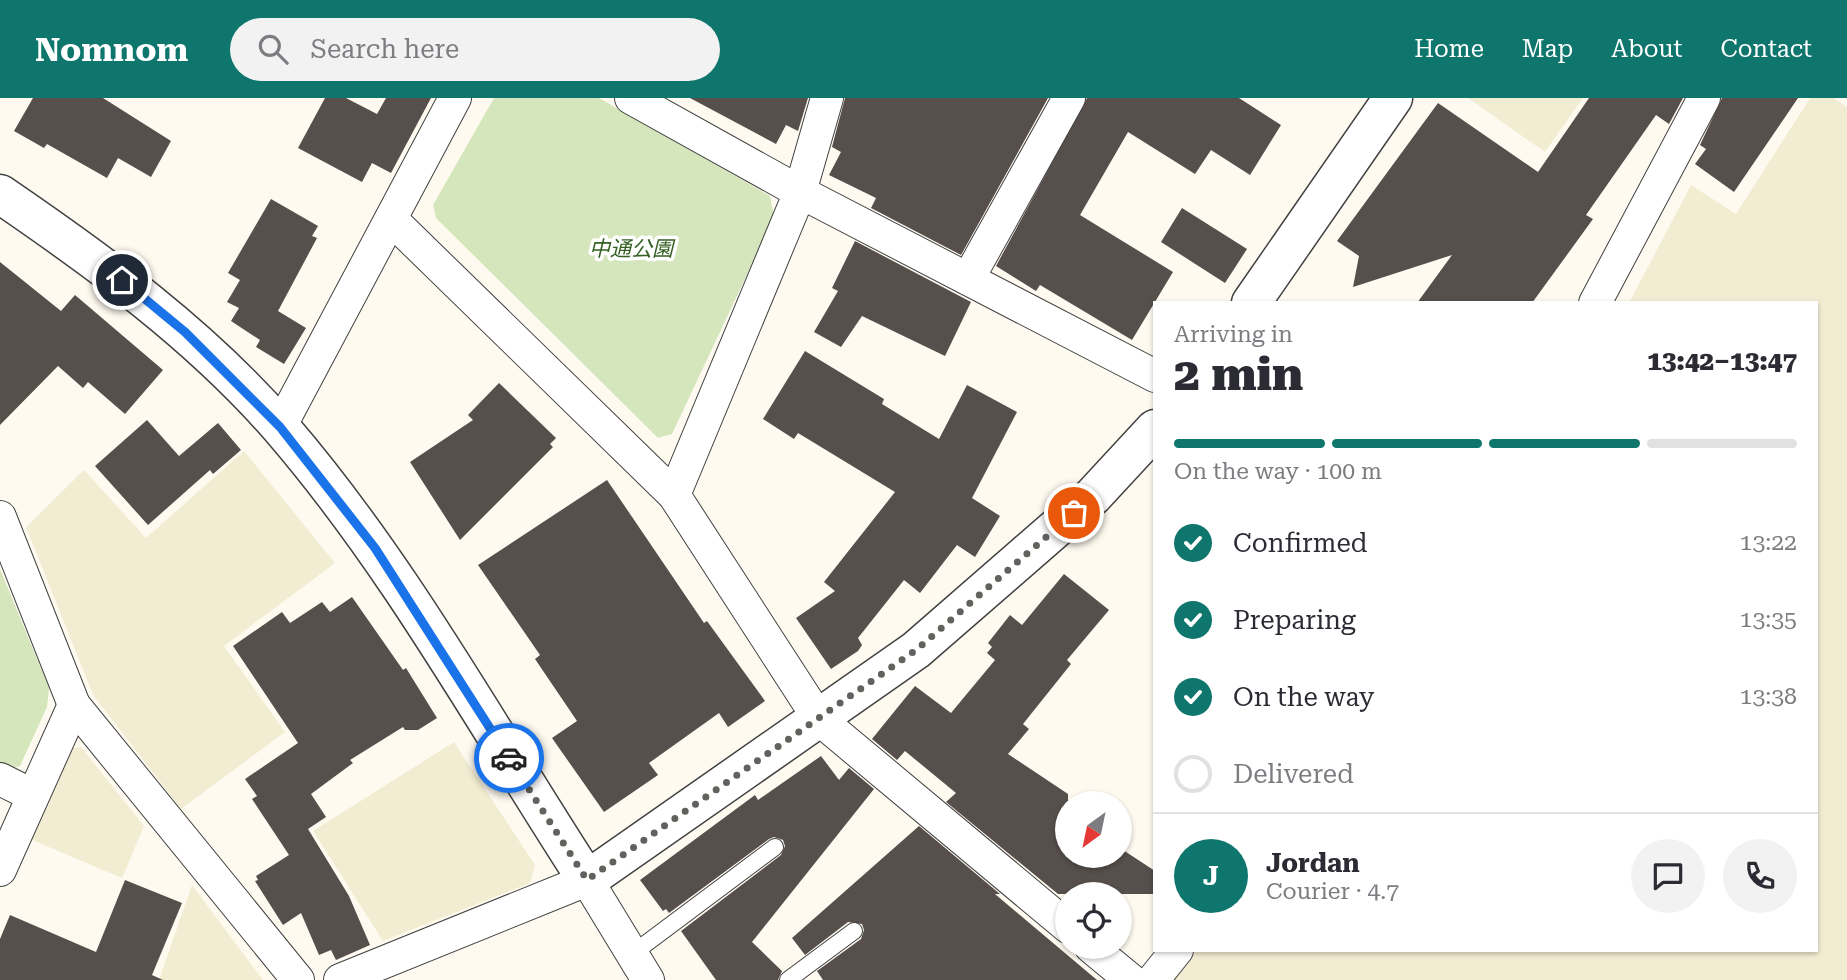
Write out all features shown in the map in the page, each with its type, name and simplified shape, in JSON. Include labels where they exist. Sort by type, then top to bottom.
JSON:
[{"type":"street","points":[[280,427],[455,98]]},
{"type":"street","points":[[632,98],[800,192],[1153,375]]},
{"type":"street","points":[[674,495],[800,192],[827,98]]},
{"type":"street","points":[[968,279],[1069,98]]},
{"type":"street","points":[[1252,301],[1393,98]]},
{"type":"street","points":[[1596,301],[1704,98]]},
{"type":"street","points":[[0,194],[101,263],[185,332],[280,427],[375,548],[640,967]]},
{"type":"street","points":[[392,220],[674,495],[819,719],[1055,916]]},
{"type":"street","points":[[340,980],[587,880],[916,650],[998,582],[1093,496],[1153,431]]},
{"type":"street","points":[[0,517],[74,705],[298,980]]},
{"type":"street","points":[[0,870],[74,705]]},
{"type":"street","points":[[0,779],[32,795]]},
{"type":"street","points":[[1153,980],[1175,952]]},
{"type":"street","points":[[1106,959],[1131,980]]},
{"type":"lane","points":[[640,967],[775,847]]},
{"type":"lane","points":[[789,980],[854,931]]},
{"type":"shaded area","points":[[1468,98],[1583,98],[1545,152]]},
{"type":"shaded area","points":[[1810,98],[1834,98],[1847,107],[1847,980],[1173,980],[1195,952],[1818,952],[1818,301],[1630,301],[1691,185],[1736,214]]},
{"type":"shaded area","points":[[244,451],[335,563],[224,646],[285,732],[181,809],[93,695],[26,527],[84,470],[146,538]]},
{"type":"shaded area","points":[[454,742],[535,865],[530,883],[383,941],[313,831]]},
{"type":"shaded area","points":[[81,747],[144,826],[122,878],[30,839],[68,749]]},
{"type":"shaded area","points":[[192,885],[263,980],[159,980]]},
{"type":"green space","name":"中通公園","points":[[494,98],[599,98],[770,196],[774,217],[672,434],[658,438],[436,218],[433,205]]},
{"type":"green space","points":[[0,569],[49,688],[47,707],[20,766],[8,770],[0,766]]},
{"type":"building","points":[[33,98],[103,98],[171,141],[151,177],[118,158],[107,178],[47,144],[44,148],[14,131]]},
{"type":"building","points":[[325,98],[346,98],[377,114],[386,98],[431,98],[391,173],[372,163],[362,182],[298,148]]},
{"type":"building","points":[[690,98],[808,98],[798,131],[786,125],[776,144]]},
{"type":"building","points":[[845,98],[1048,98],[961,255],[871,208],[876,198],[829,175],[841,152],[832,147]]},
{"type":"building","points":[[1087,98],[1239,98],[1281,125],[1250,175],[1211,150],[1195,174],[1128,132],[1080,215],[1173,272],[1153,301],[1132,340],[1040,285],[1036,291],[996,266]]},
{"type":"building","points":[[1589,98],[1683,98],[1669,124],[1656,115],[1586,215],[1593,219],[1533,301],[1418,301],[1452,255],[1353,287],[1359,256],[1337,241],[1438,103],[1538,172]]},
{"type":"building","points":[[1722,98],[1798,98],[1734,192],[1695,164],[1706,149],[1700,145]]},
{"type":"building","points":[[271,199],[318,226],[312,236],[317,238],[278,311],[306,328],[284,364],[256,347],[260,340],[231,321],[239,308],[227,302],[240,280],[228,273]]},
{"type":"building","points":[[1182,208],[1247,249],[1225,283],[1161,242]]},
{"type":"building","points":[[855,241],[971,302],[945,356],[862,316],[841,347],[814,332],[838,291],[832,288]]},
{"type":"building","points":[[0,262],[61,311],[75,295],[163,370],[125,414],[88,382],[83,388],[58,366],[0,425]]},
{"type":"building","points":[[805,351],[884,399],[882,404],[939,439],[967,385],[1017,412],[972,498],[1000,516],[975,557],[957,545],[920,593],[904,580],[858,638],[862,645],[858,651],[831,669],[796,618],[835,591],[824,582],[895,492],[798,433],[794,439],[763,419]]},
{"type":"building","points":[[499,383],[556,438],[550,444],[553,447],[460,540],[410,462],[473,420],[468,415]]},
{"type":"building","points":[[147,420],[179,456],[218,423],[241,450],[213,474],[210,470],[148,525],[95,466]]},
{"type":"building","points":[[607,480],[704,623],[707,621],[765,701],[728,727],[719,713],[649,763],[658,775],[604,812],[552,738],[577,721],[535,659],[540,655],[478,565]]},
{"type":"building","points":[[1064,574],[1109,610],[1067,660],[1071,664],[1023,724],[1029,729],[1008,754],[1064,791],[1055,791],[1055,868],[1132,868],[1132,856],[1153,870],[1153,894],[1132,894],[1132,882],[1055,882],[1055,892],[946,802],[956,793],[905,751],[897,760],[872,739],[915,686],[951,713],[995,660],[987,653],[992,647],[988,643],[1010,615],[1022,625]]},
{"type":"building","points":[[352,597],[403,670],[406,668],[437,718],[418,730],[405,730],[403,727],[350,760],[353,763],[311,794],[326,817],[308,829],[349,896],[370,945],[336,960],[331,950],[319,955],[301,913],[283,925],[255,881],[258,880],[256,876],[289,855],[252,799],[257,796],[245,779],[298,743],[233,646],[282,612],[290,623],[322,602],[330,612]]},
{"type":"building","points":[[821,756],[839,780],[849,768],[874,789],[752,942],[782,971],[778,980],[716,980],[681,931],[781,855],[785,846],[783,840],[774,837],[769,839],[669,913],[666,909],[663,911],[640,880],[755,795],[758,800]]},
{"type":"building","points":[[919,826],[1055,945],[1055,959],[1072,959],[1097,980],[823,980],[817,971],[861,939],[864,930],[862,924],[848,922],[805,955],[792,938]]},
{"type":"building","points":[[125,880],[182,903],[152,975],[163,980],[0,980],[0,939],[10,915],[96,952]]},
{"type":"way so far","points":[[509,758],[587,880],[916,650],[998,582],[1074,513]]},
{"type":"route","points":[[122,280],[185,332],[280,427],[375,548],[509,758]]}]
